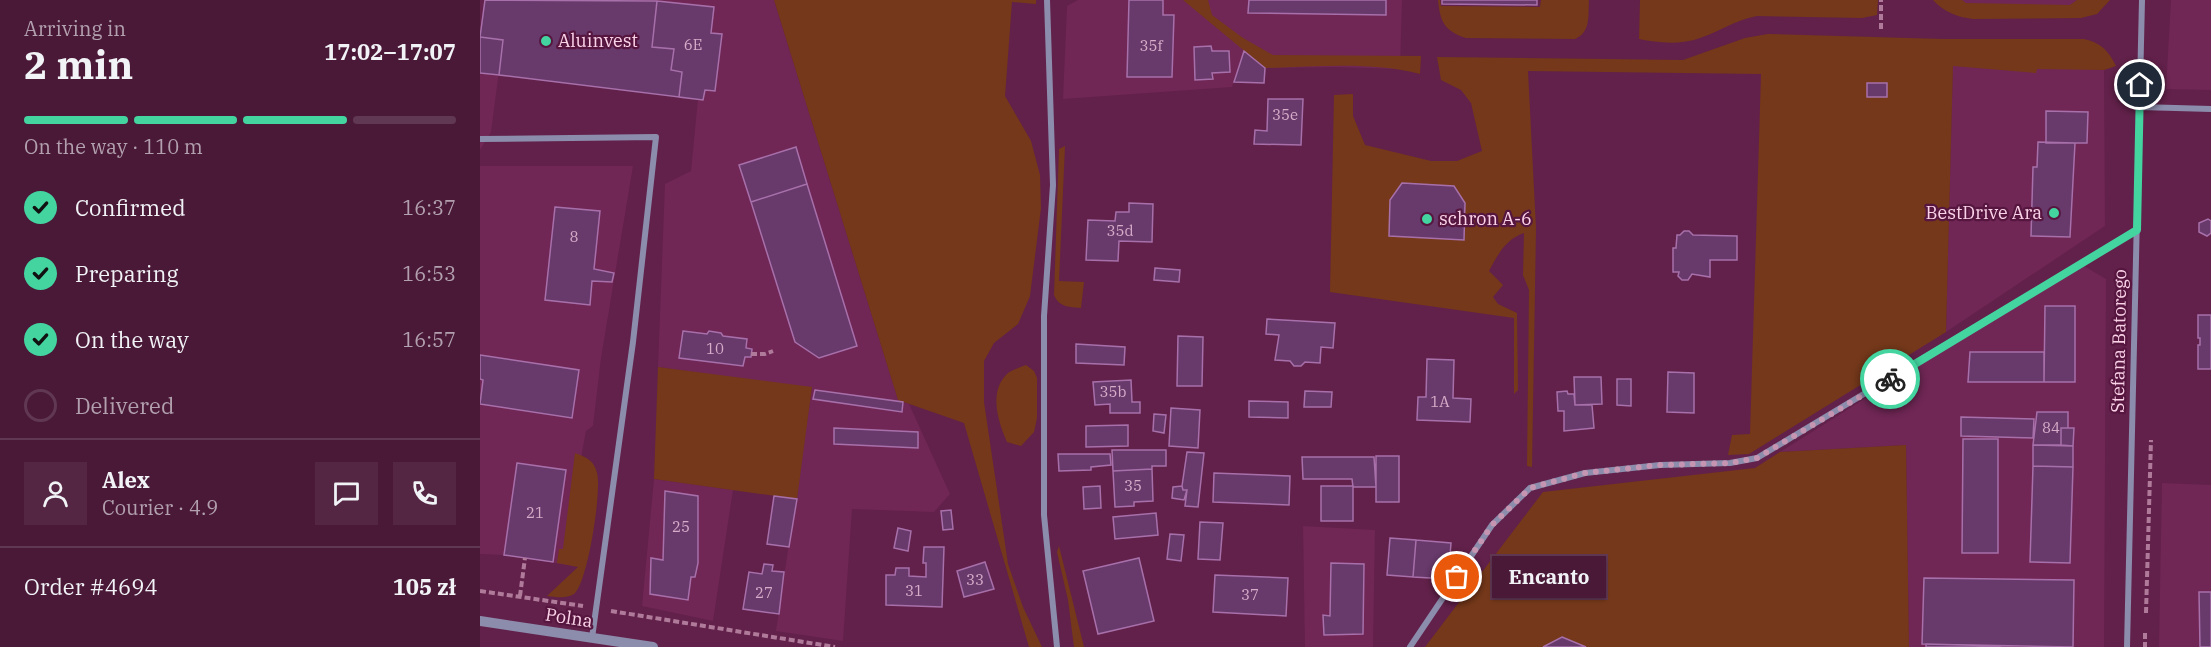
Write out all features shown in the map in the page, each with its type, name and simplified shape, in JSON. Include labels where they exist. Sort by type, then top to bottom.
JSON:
[{"type":"street","points":[[1047,0],[1053,185],[1044,316],[1044,515],[1057,647]]},
{"type":"street","name":"Stefana Batorego","points":[[2127,647],[2142,0]]},
{"type":"street","points":[[2140,107],[2211,109]]},
{"type":"street","points":[[480,139],[656,137],[633,342],[592,638]]},
{"type":"street","points":[[1410,647],[1492,525],[1530,488],[1585,473],[1660,465],[1730,463],[1757,458],[2137,230]]},
{"type":"street","name":"Polna","points":[[480,621],[653,647]]},
{"type":"path","points":[[1881,0],[1881,29]]},
{"type":"path","points":[[752,354],[765,354],[773,351]]},
{"type":"path","points":[[2146,615],[2151,440]]},
{"type":"path","points":[[520,596],[525,558]]},
{"type":"path","points":[[480,591],[835,647]]},
{"type":"path","points":[[2145,627],[2145,647]]},
{"type":"shaded area","points":[[650,0],[774,0],[898,400],[909,404],[950,494],[934,512],[852,509],[843,641],[776,631],[812,388],[658,367],[665,184],[691,171],[698,99],[657,1]]},
{"type":"shaded area","points":[[774,0],[1036,0],[1036,4],[1012,2],[1005,96],[1031,141],[1040,175],[1041,208],[1030,296],[1018,324],[994,343],[984,361],[984,402],[1008,564],[1023,607],[1042,647],[1029,647],[964,423],[898,400]]},
{"type":"shaded area","points":[[1078,0],[1402,0],[1400,69],[1265,68],[1244,51],[1232,87],[1063,99],[1067,6]]},
{"type":"shaded area","points":[[1183,0],[1208,0],[1212,15],[1243,38],[1273,55],[1421,56],[1420,74],[1363,66],[1265,68]]},
{"type":"shaded area","points":[[1438,0],[1441,6],[1540,7],[1541,0],[1589,0],[1588,18],[1584,32],[1575,39],[1466,38],[1453,32],[1445,24],[1440,14]]},
{"type":"shaded area","points":[[1640,0],[1878,0],[1877,15],[1862,18],[1757,16],[1700,38],[1670,43],[1639,39]]},
{"type":"shaded area","points":[[1933,0],[2070,5],[2077,0],[2110,0],[2097,14],[2081,18],[1973,19],[1951,13]]},
{"type":"shaded area","points":[[1956,0],[2084,0],[2068,10],[1971,10]]},
{"type":"shaded area","points":[[2171,0],[2211,0],[2211,90],[2166,89]]},
{"type":"shaded area","points":[[1768,34],[1943,39],[2084,39],[2095,42],[2103,48],[2116,66],[2104,70],[2037,69],[2036,73],[1953,66],[1946,332],[1749,454],[1728,455],[1732,435],[1750,434],[1761,74],[1528,71],[1536,228],[1532,467],[1527,466],[1529,290],[1523,275],[1524,233],[1507,243],[1489,271],[1503,285],[1493,297],[1498,304],[1517,313],[1518,390],[1514,394],[1514,318],[1330,292],[1334,95],[1353,94],[1353,116],[1365,145],[1431,161],[1457,161],[1482,151],[1471,103],[1461,90],[1441,80],[1437,57],[1683,60],[1745,38]],"holes":[[[1402,184],[1454,186],[1465,203],[1464,240],[1390,235]]]},
{"type":"shaded area","points":[[480,37],[503,40],[491,132],[480,150]]},
{"type":"shaded area","points":[[1953,61],[2104,70],[2105,226],[1946,332]]},
{"type":"shaded area","points":[[1065,146],[1059,281],[1084,282],[1081,308],[1062,304],[1054,295],[1059,149]]},
{"type":"shaded area","points":[[480,166],[633,166],[601,358],[593,426],[586,431],[581,458],[574,566],[504,555],[480,554]]},
{"type":"shaded area","points":[[2084,266],[2106,279],[2104,647],[1909,647],[1906,445],[1780,452]]},
{"type":"shaded area","points":[[1026,365],[1034,371],[1037,378],[1037,418],[1034,432],[1021,446],[1007,442],[998,416],[997,397],[1002,380],[1008,373]]},
{"type":"shaded area","points":[[658,367],[812,387],[797,499],[654,479]]},
{"type":"shaded area","points":[[1906,445],[1909,647],[1425,647],[1543,492],[1755,468],[1780,452]]},
{"type":"shaded area","points":[[575,453],[589,460],[597,473],[593,535],[584,573],[574,594],[564,597],[547,596],[578,567],[557,563],[559,549],[563,549]]},
{"type":"shaded area","points":[[654,479],[733,490],[713,621],[642,606]]},
{"type":"shaded area","points":[[2162,483],[2211,485],[2211,647],[2159,647]]},
{"type":"shaded area","points":[[1303,526],[1375,530],[1373,647],[1305,647]]},
{"type":"shaded area","points":[[1059,546],[1084,647],[1074,647],[1068,600],[1057,552]]},
{"type":"building","points":[[485,0],[657,1],[652,47],[674,49],[671,70],[682,72],[679,97],[499,75],[503,40],[480,37]]},
{"type":"building","points":[[1129,0],[1163,0],[1163,15],[1174,15],[1172,77],[1127,77]]},
{"type":"building","points":[[1249,0],[1386,0],[1386,15],[1248,13]]},
{"type":"building","points":[[1442,0],[1537,0],[1537,5],[1442,4]]},
{"type":"building","points":[[657,1],[714,7],[711,33],[722,34],[715,91],[705,90],[703,100],[679,97],[682,72],[671,70],[674,49],[652,47]]},
{"type":"building","points":[[480,37],[503,40],[499,75],[480,73]]},
{"type":"building","points":[[1211,46],[1212,51],[1229,51],[1230,72],[1212,73],[1213,79],[1195,80],[1194,47]]},
{"type":"building","points":[[1244,51],[1265,68],[1264,83],[1234,82]]},
{"type":"building","points":[[1867,83],[1887,83],[1887,97],[1867,97]]},
{"type":"building","points":[[1268,99],[1303,99],[1301,145],[1254,144],[1255,130],[1267,131]]},
{"type":"building","points":[[2046,111],[2088,112],[2087,143],[2046,143]]},
{"type":"building","points":[[2038,142],[2075,143],[2070,237],[2031,236],[2033,167],[2037,167]]},
{"type":"building","points":[[796,147],[807,184],[751,202],[739,165]]},
{"type":"building","name":"schron A-6","points":[[1402,183],[1454,186],[1465,203],[1464,240],[1389,236],[1390,200]]},
{"type":"building","points":[[807,184],[857,346],[819,358],[795,342],[751,202]]},
{"type":"building","points":[[1129,203],[1153,204],[1152,242],[1119,241],[1118,261],[1086,260],[1088,220],[1115,221],[1116,212],[1129,212]]},
{"type":"building","points":[[555,207],[600,211],[594,269],[614,273],[612,282],[592,281],[590,305],[545,300]]},
{"type":"building","points":[[2208,219],[2211,221],[2211,233],[2207,236],[2199,232],[2199,223]]},
{"type":"building","points":[[1689,231],[1693,235],[1737,236],[1737,260],[1710,260],[1710,277],[1692,274],[1688,280],[1682,280],[1678,276],[1679,272],[1673,272],[1673,248],[1676,248],[1677,235]]},
{"type":"building","points":[[1155,268],[1180,270],[1179,282],[1154,280]]},
{"type":"building","points":[[2045,306],[2075,306],[2075,382],[2044,382]]},
{"type":"building","points":[[2198,315],[2211,315],[2211,369],[2198,369],[2200,338],[2198,338]]},
{"type":"building","points":[[1267,319],[1335,323],[1333,348],[1321,347],[1320,363],[1305,362],[1301,366],[1294,366],[1290,361],[1275,360],[1279,335],[1266,334]]},
{"type":"building","points":[[683,331],[707,334],[709,331],[721,333],[723,336],[747,339],[746,348],[752,349],[751,357],[745,357],[743,366],[679,358]]},
{"type":"building","points":[[1178,336],[1203,337],[1202,386],[1177,386]]},
{"type":"building","points":[[1076,344],[1125,347],[1124,365],[1076,363]]},
{"type":"building","points":[[1970,352],[2044,352],[2044,382],[1968,382]]},
{"type":"building","points":[[480,355],[579,370],[572,418],[480,404],[483,380],[480,379]]},
{"type":"building","points":[[1427,359],[1454,360],[1453,398],[1471,399],[1470,422],[1417,420],[1418,397],[1426,397]]},
{"type":"building","points":[[1668,372],[1694,373],[1694,413],[1667,412]]},
{"type":"building","points":[[1574,377],[1601,377],[1602,404],[1575,405]]},
{"type":"building","points":[[1617,379],[1631,379],[1631,406],[1617,405]]},
{"type":"building","points":[[1131,380],[1132,402],[1140,402],[1140,413],[1110,413],[1110,404],[1095,405],[1093,382]]},
{"type":"building","points":[[815,390],[903,402],[902,412],[813,399]]},
{"type":"building","points":[[1305,391],[1332,392],[1331,407],[1304,407]]},
{"type":"building","points":[[1567,391],[1568,394],[1574,394],[1575,405],[1592,405],[1594,428],[1564,431],[1564,411],[1558,411],[1557,392]]},
{"type":"building","points":[[1249,401],[1288,402],[1288,418],[1249,417]]},
{"type":"building","points":[[1171,408],[1200,410],[1198,448],[1169,446]]},
{"type":"building","points":[[2037,412],[2068,412],[2068,428],[2061,428],[2061,445],[2033,445]]},
{"type":"building","points":[[1154,414],[1166,415],[1164,433],[1153,431]]},
{"type":"building","points":[[1961,417],[2034,419],[2033,438],[1961,436]]},
{"type":"building","points":[[1128,425],[1128,446],[1086,447],[1086,426]]},
{"type":"building","points":[[834,428],[918,432],[918,448],[834,444]]},
{"type":"building","points":[[2061,428],[2074,428],[2073,446],[2061,445]]},
{"type":"building","points":[[1963,439],[1998,439],[1998,553],[1962,553]]},
{"type":"building","points":[[2033,445],[2073,446],[2073,467],[2033,466]]},
{"type":"building","points":[[1112,450],[1166,450],[1166,466],[1113,471]]},
{"type":"building","points":[[1187,452],[1204,453],[1198,507],[1185,506],[1187,490],[1183,490],[1182,486]]},
{"type":"building","points":[[1058,454],[1110,454],[1111,465],[1091,467],[1091,470],[1059,471]]},
{"type":"building","points":[[1376,456],[1399,456],[1399,502],[1376,502]]},
{"type":"building","points":[[1302,457],[1374,457],[1376,487],[1353,487],[1352,479],[1303,479]]},
{"type":"building","points":[[517,463],[566,470],[553,562],[504,555]]},
{"type":"building","points":[[2033,466],[2073,467],[2070,563],[2030,562]]},
{"type":"building","points":[[1152,469],[1153,501],[1134,502],[1134,506],[1115,507],[1113,471]]},
{"type":"building","points":[[1214,473],[1290,476],[1289,505],[1213,502]]},
{"type":"building","points":[[1100,486],[1101,508],[1084,509],[1083,487]]},
{"type":"building","points":[[1182,486],[1183,490],[1187,490],[1184,500],[1172,498],[1173,487]]},
{"type":"building","points":[[1321,486],[1353,486],[1353,521],[1321,521]]},
{"type":"building","points":[[665,491],[698,496],[698,563],[695,577],[691,577],[688,600],[650,594],[651,558],[663,560]]},
{"type":"building","points":[[774,496],[797,499],[789,547],[767,544]]},
{"type":"building","points":[[951,510],[953,529],[943,530],[941,511]]},
{"type":"building","points":[[1156,513],[1158,535],[1115,539],[1113,517]]},
{"type":"building","points":[[1200,522],[1223,523],[1220,560],[1198,559]]},
{"type":"building","points":[[898,528],[911,531],[908,551],[894,548]]},
{"type":"building","points":[[1170,534],[1184,535],[1181,561],[1167,559]]},
{"type":"building","points":[[1390,538],[1416,540],[1413,577],[1387,575]]},
{"type":"building","points":[[1416,540],[1451,543],[1448,579],[1413,577]]},
{"type":"building","points":[[924,547],[944,547],[942,607],[886,605],[886,575],[895,575],[896,568],[909,568],[909,576],[926,577],[926,563],[923,563]]},
{"type":"building","points":[[1139,558],[1154,621],[1098,634],[1083,571]]},
{"type":"building","points":[[985,562],[994,589],[964,597],[957,571]]},
{"type":"building","points":[[1331,563],[1364,564],[1363,634],[1324,635],[1323,615],[1330,616]]},
{"type":"building","points":[[764,564],[773,565],[772,571],[784,572],[779,614],[743,609],[749,572],[762,574]]},
{"type":"building","points":[[1215,575],[1288,578],[1286,616],[1213,612]]},
{"type":"building","points":[[1924,578],[2074,580],[2073,647],[1922,644]]},
{"type":"building","points":[[2199,592],[2211,592],[2211,647],[2200,647]]},
{"type":"building","points":[[1562,637],[1586,647],[1543,647]]},
{"type":"building","points":[[1926,644],[2000,646],[2000,647],[1926,647]]},
{"type":"way so far","points":[[1457,577],[1492,525],[1530,488],[1585,473],[1660,465],[1730,463],[1757,458],[1890,379]]},
{"type":"place","name":"Aluinvest","points":[[546,41]]},
{"type":"place","name":"BestDrive Ara","points":[[2054,213]]},
{"type":"place","name":"schron A-6","points":[[1427,219]]},
{"type":"place","name":"Encanto","points":[[1457,577]]},
{"type":"route","points":[[1890,379],[2137,230],[2140,85]]}]
